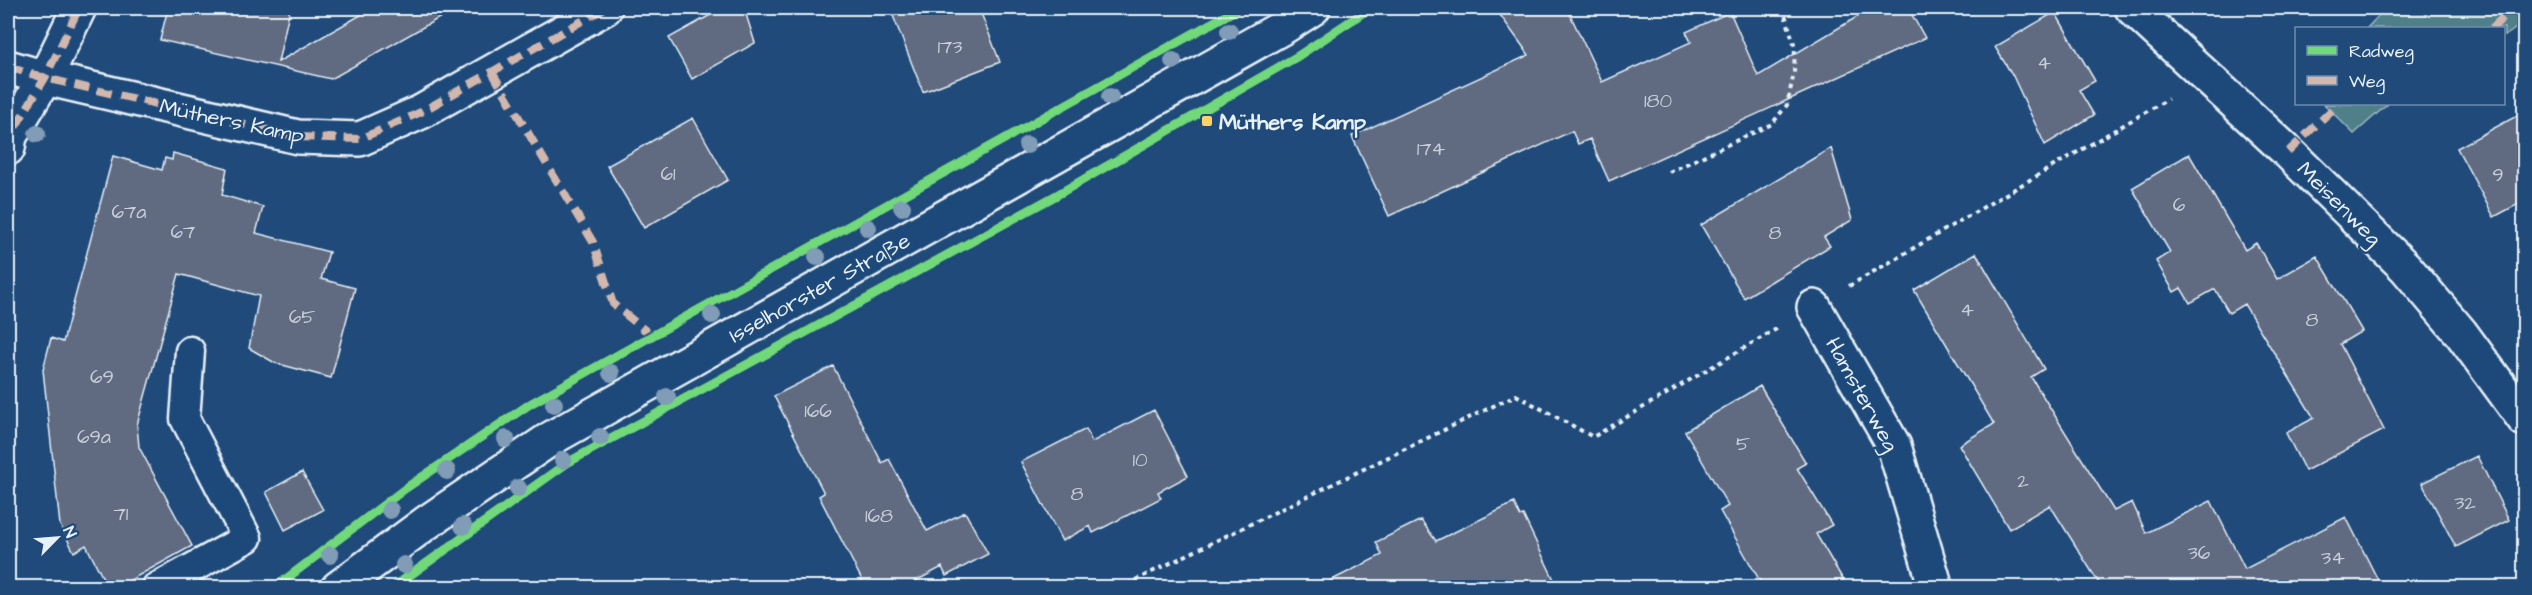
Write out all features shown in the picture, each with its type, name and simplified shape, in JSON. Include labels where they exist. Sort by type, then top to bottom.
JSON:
[{"type":"street","points":[[8,148],[10,136],[45,78],[79,8]]},
{"type":"street","name":"Müthers Kamp","points":[[8,67],[45,78],[298,137],[360,139],[421,112],[605,8]]},
{"type":"street","name":"Isselhorster Straße","points":[[338,588],[426,523],[550,439],[1313,8]]},
{"type":"street","name":"Meisenweg","points":[[2132,8],[2288,152],[2406,268],[2462,333],[2524,419]]},
{"type":"street","name":"Hamsterweg","points":[[1814,307],[1894,446],[1936,588]]},
{"type":"lane","points":[[156,588],[247,538],[185,419],[190,351]]},
{"type":"path","points":[[1669,172],[1772,124],[1787,105],[1794,72],[1795,47],[1783,8]]},
{"type":"path","points":[[1119,588],[1516,395],[1593,437],[2175,96],[2199,69]]},
{"type":"green space","points":[[2386,8],[2524,8],[2519,25],[2505,35],[2505,27],[2368,27]]},
{"type":"green space","points":[[2325,105],[2387,105],[2354,134]]},
{"type":"building","points":[[168,8],[290,8],[278,62],[373,8],[457,8],[331,79],[160,40]]},
{"type":"building","points":[[723,8],[744,8],[755,43],[692,79],[669,38]]},
{"type":"building","points":[[890,8],[979,8],[1000,62],[923,92]]},
{"type":"building","points":[[1495,8],[1567,8],[1602,82],[1691,42],[1686,32],[1730,12],[1758,76],[1872,8],[1908,8],[1925,38],[1609,181],[1590,139],[1578,144],[1572,131],[1389,216],[1352,136],[1529,55]]},
{"type":"building","points":[[2055,12],[2095,81],[2079,90],[2094,115],[2045,145],[2013,76],[1995,47]]},
{"type":"building","points":[[2524,112],[2524,201],[2494,217],[2457,148]]},
{"type":"building","points":[[693,118],[728,180],[644,228],[607,166]]},
{"type":"building","points":[[1831,148],[1852,220],[1824,237],[1830,246],[1744,298],[1701,225]]},
{"type":"building","points":[[173,153],[227,168],[222,195],[263,207],[256,233],[329,252],[321,279],[355,288],[331,378],[275,363],[249,348],[259,296],[179,274],[137,425],[139,447],[192,546],[116,588],[108,588],[86,545],[74,552],[60,525],[43,370],[51,338],[63,342],[113,156],[162,170],[165,158],[172,160]]},
{"type":"building","points":[[2189,154],[2245,250],[2256,243],[2277,279],[2317,256],[2362,331],[2340,344],[2384,430],[2305,471],[2286,433],[2314,418],[2244,304],[2229,313],[2215,289],[2190,303],[2181,288],[2174,292],[2156,261],[2170,252],[2132,188]]},
{"type":"building","points":[[1976,253],[2044,369],[2031,377],[2114,511],[2132,502],[2146,533],[2211,501],[2245,569],[2346,517],[2382,588],[2102,588],[2050,505],[2009,529],[1959,445],[1994,424],[1914,290]]},
{"type":"building","points":[[833,366],[882,463],[889,459],[927,531],[965,512],[988,554],[946,576],[942,567],[903,588],[866,588],[819,496],[824,493],[774,396]]},
{"type":"building","points":[[1760,386],[1806,463],[1797,468],[1832,525],[1816,534],[1848,588],[1764,588],[1720,511],[1728,506],[1685,431]]},
{"type":"building","points":[[1154,410],[1188,476],[1158,492],[1161,498],[1093,533],[1090,526],[1062,541],[1021,462],[1086,429],[1092,442]]},
{"type":"building","points":[[2477,456],[2509,520],[2456,547],[2422,483]]},
{"type":"building","points":[[302,472],[323,510],[285,530],[266,492]]},
{"type":"building","points":[[1514,503],[1520,516],[1523,515],[1558,588],[1316,588],[1382,555],[1376,542],[1421,520],[1436,541]]},
{"type":"marked path","points":[[8,148],[10,136],[45,78],[79,8]]},
{"type":"marked path","points":[[8,67],[45,78],[298,137],[360,139],[421,112],[605,8]]},
{"type":"marked path","points":[[2493,27],[2513,8]]},
{"type":"marked path","points":[[492,72],[593,242],[613,304],[652,336]]},
{"type":"marked path","points":[[2288,152],[2337,105]]},
{"type":"cycle path","points":[[274,588],[406,488],[530,404],[1239,8]]},
{"type":"cycle path","points":[[392,588],[567,463],[1055,196],[1298,56],[1370,8]]},
{"type":"place","name":"Müthers Kamp","points":[[1207,121]]}]
